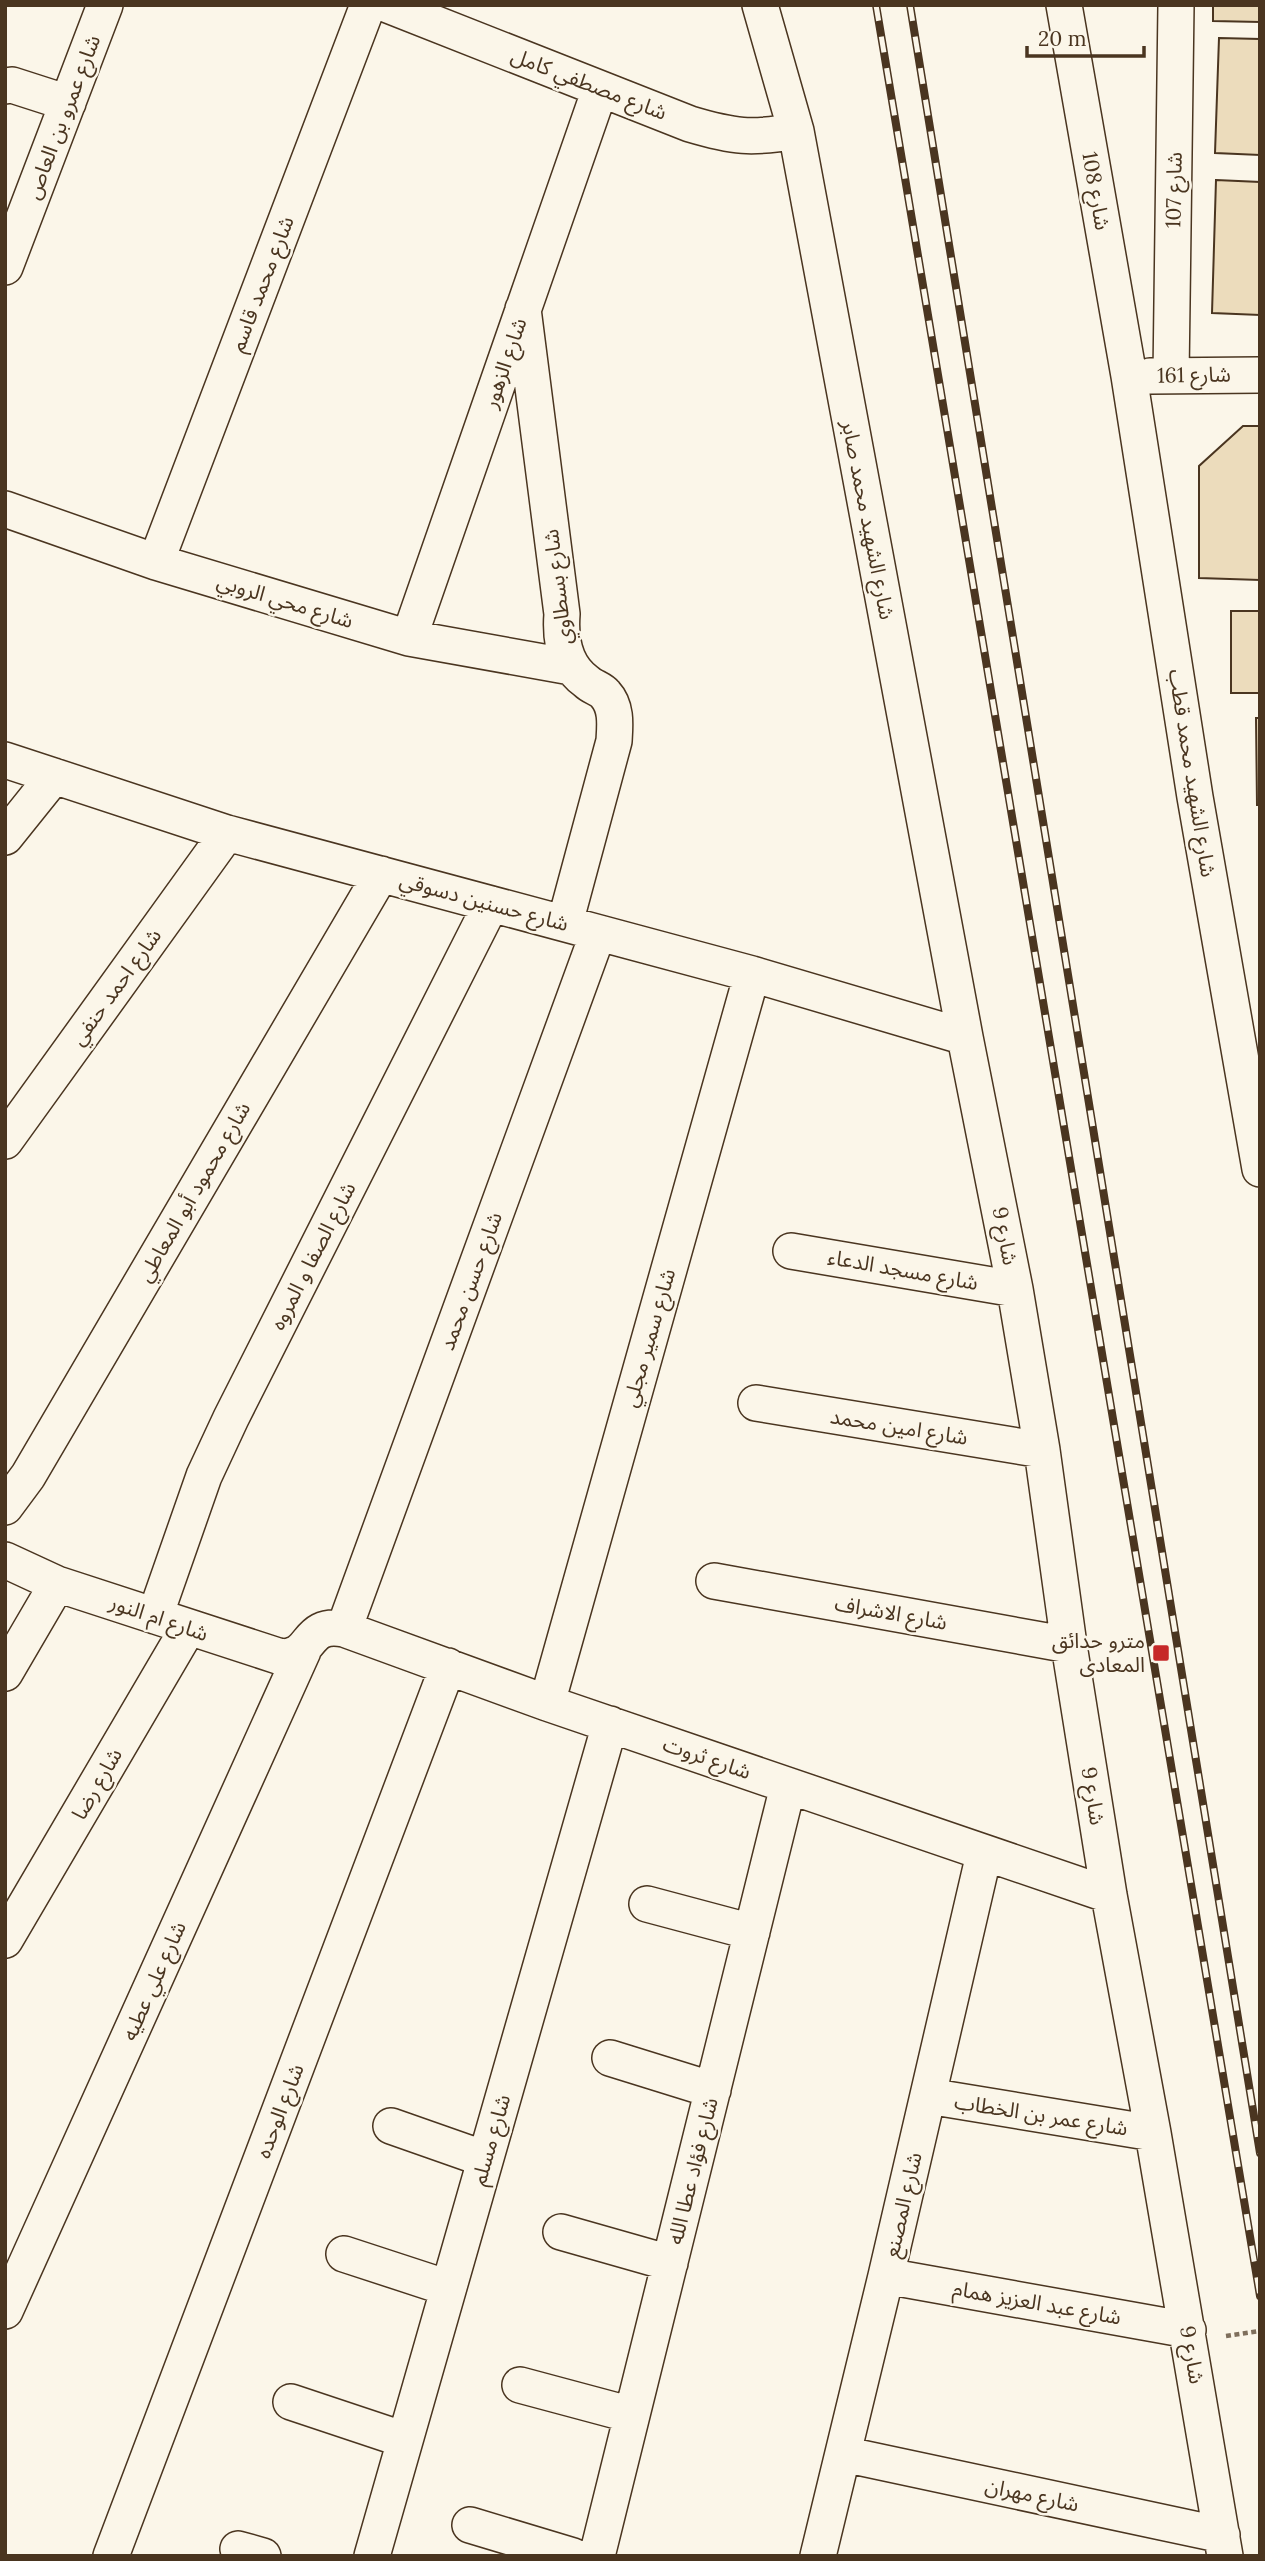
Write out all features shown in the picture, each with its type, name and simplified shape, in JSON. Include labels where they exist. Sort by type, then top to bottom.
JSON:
[{"type":"street","name":"شارع عمرو بن العاص","points":[[5,267],[105,5]]},
{"type":"street","name":"شارع محمد قاسم","points":[[156,562],[368,5]]},
{"type":"street","name":"شارع مصطفي كامل","points":[[388,5],[690,124],[724,134],[760,137],[796,131]]},
{"type":"street","name":"شارع الشهيد محمد صابر","points":[[760,5],[796,131],[965,1037]]},
{"type":"street","name":"شارع 108","points":[[1063,5],[1129,376]]},
{"type":"street","name":"شارع 107","points":[[1171,376],[1176,5]]},
{"type":"street","points":[[5,86],[12,85],[68,103]]},
{"type":"street","name":"شارع الزهور","points":[[409,638],[600,89]]},
{"type":"street","name":"شارع بسطاوي","points":[[523,309],[562,614],[560,639],[571,667],[585,681],[606,695],[616,717],[614,741],[565,923]]},
{"type":"street","name":"شارع 161","points":[[1129,376],[1260,375]]},
{"type":"street","name":"شارع الشهيد محمد قطب","points":[[1129,376],[1193,783],[1260,1169]]},
{"type":"street","name":"شارع محي الروبي","points":[[5,509],[156,562],[409,638],[571,667]]},
{"type":"street","name":"شارع حسنين دسوقي","points":[[5,760],[227,832],[752,974],[965,1037]]},
{"type":"street","points":[[5,837],[54,776]]},
{"type":"street","name":"شارع احمد حنفي","points":[[5,1141],[227,832]]},
{"type":"street","name":"شارع محمود أبو المعاطي","points":[[5,1507],[28,1476],[381,874]]},
{"type":"street","name":"شارع الصفا و المروه","points":[[155,1616],[204,1476],[491,904]]},
{"type":"street","name":"شارع حسن محمد","points":[[344,1629],[598,933]]},
{"type":"street","name":"شارع سمير مجلي","points":[[547,1703],[752,974]]},
{"type":"street","name":"شارع 9","points":[[965,1037],[1015,1289],[1109,1895],[1224,2545]]},
{"type":"street","name":"شارع مسجد الدعاء","points":[[792,1251],[1015,1289]]},
{"type":"street","name":"شارع امين محمد","points":[[756,1404],[1042,1450]]},
{"type":"street","name":"شارع ام النور","points":[[5,1560],[57,1584],[281,1657],[293,1657],[306,1646]]},
{"type":"street","name":"شارع الاشراف","points":[[714,1581],[1069,1645]]},
{"type":"street","points":[[5,1673],[57,1584]]},
{"type":"street","points":[[306,1646],[317,1632],[329,1626],[344,1629]]},
{"type":"street","name":"شارع رضا","points":[[5,1940],[188,1628]]},
{"type":"street","name":"شارع ثروت","points":[[344,1629],[547,1703],[1109,1895]]},
{"type":"street","name":"شارع علي عطيه","points":[[5,2311],[306,1646]]},
{"type":"street","name":"شارع الوحده","points":[[111,2556],[448,1666]]},
{"type":"street","name":"شارع مسلم","points":[[372,2556],[610,1724]]},
{"type":"street","name":"شارع فؤاد عطا الله","points":[[597,2556],[788,1786]]},
{"type":"street","name":"شارع المصنع","points":[[818,2556],[984,1854]]},
{"type":"street","points":[[647,1904],[752,1933]]},
{"type":"street","points":[[610,2058],[713,2090]]},
{"type":"street","name":"شارع عمر بن الخطاب","points":[[928,2096],[1153,2133]]},
{"type":"street","points":[[391,2126],[485,2159]]},
{"type":"street","points":[[561,2232],[670,2263]]},
{"type":"street","points":[[344,2254],[449,2288]]},
{"type":"street","name":"شارع عبد العزيز همام","points":[[886,2276],[1188,2330]]},
{"type":"street","points":[[520,2385],[632,2415]]},
{"type":"street","points":[[291,2402],[405,2441]]},
{"type":"street","name":"شارع مهران","points":[[843,2454],[1224,2545]]},
{"type":"street","points":[[470,2525],[573,2556]]},
{"type":"path","points":[[1224,2336],[1260,2331]]},
{"type":"building","points":[[1213,5],[1260,5],[1260,22],[1213,21]]},
{"type":"building","points":[[1219,38],[1260,39],[1260,155],[1215,153]]},
{"type":"building","points":[[1216,180],[1260,182],[1260,315],[1212,313]]},
{"type":"building","points":[[1243,426],[1260,426],[1260,580],[1199,578],[1199,466]]},
{"type":"building","points":[[1231,611],[1260,611],[1260,693],[1231,693]]},
{"type":"building","points":[[1256,718],[1260,718],[1260,805],[1257,805]]},
{"type":"railway","points":[[876,5],[1260,2296]]},
{"type":"railway","points":[[910,5],[1260,2153]]},
{"type":"place","name":"مترو حدائق المعادى","points":[[1161,1653]]}]
